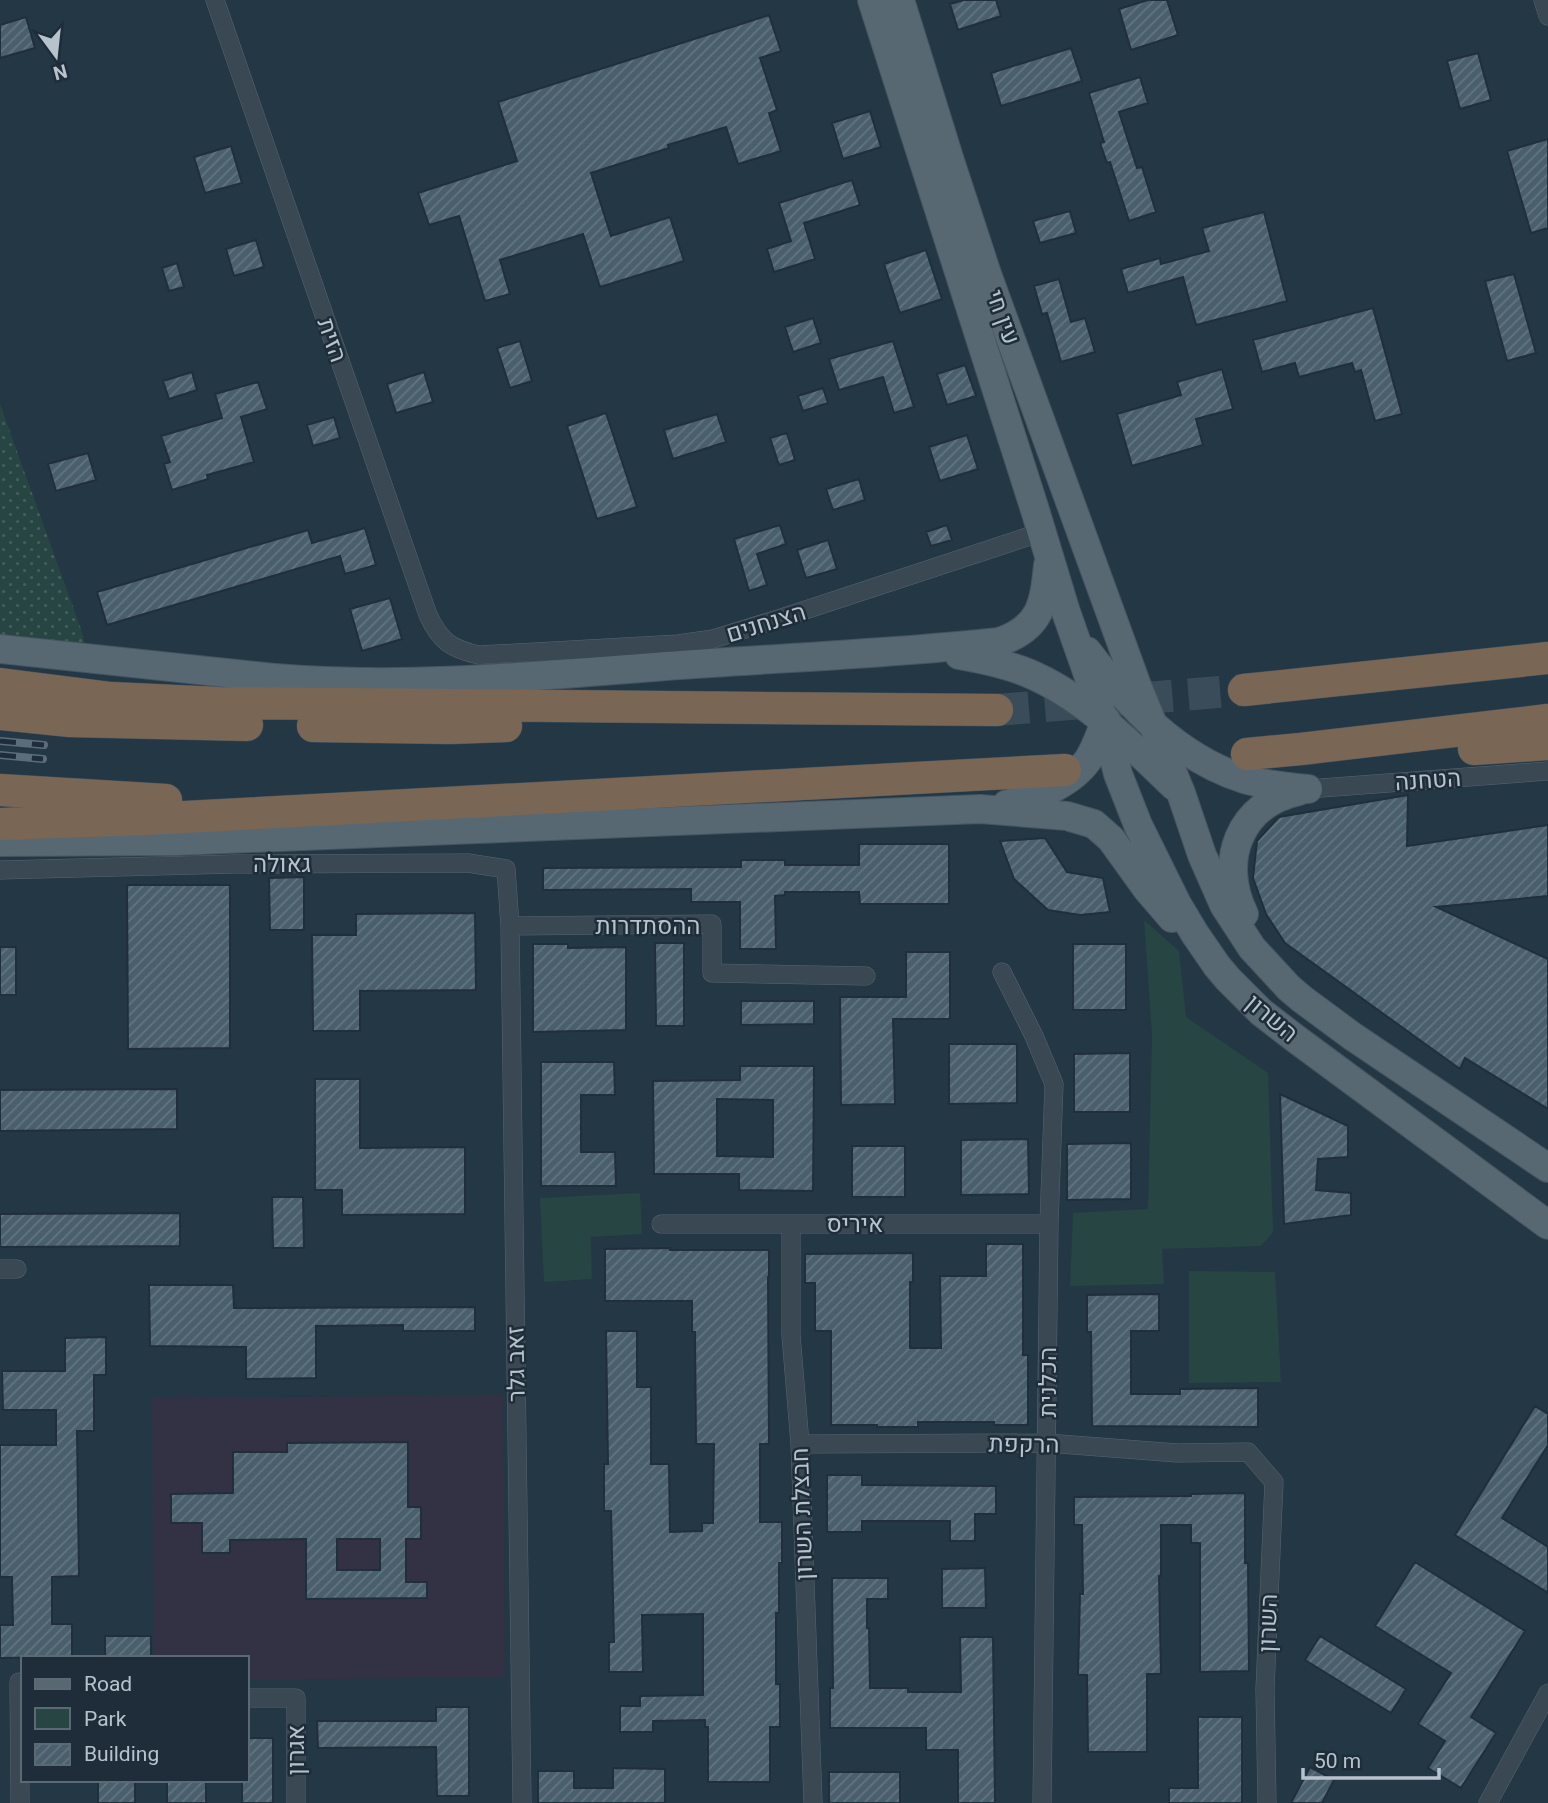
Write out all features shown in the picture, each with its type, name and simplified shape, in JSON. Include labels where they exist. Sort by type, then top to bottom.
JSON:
[{"type":"highway","points":[[1244,690],[1548,658]]},
{"type":"highway","points":[[0,684],[111,698],[219,703],[997,710],[451,728],[70,721],[0,714]]},
{"type":"highway","points":[[1247,754],[1548,720]]},
{"type":"highway","points":[[1301,749],[1462,749],[1548,744]]},
{"type":"highway","points":[[0,824],[147,819],[1065,770]]},
{"type":"highway","points":[[0,790],[139,799],[432,804]]},
{"type":"main road","name":"עין חי","points":[[872,0],[1072,631],[1105,723]]},
{"type":"main road","name":"עין חי","points":[[901,0],[987,274],[1154,725]]},
{"type":"main road","points":[[0,649],[317,682],[387,683],[488,680],[999,642],[1022,632],[1033,623],[1039,613],[1043,600],[1045,545]]},
{"type":"main road","points":[[1072,631],[1120,693],[1154,725],[1189,752],[1231,774],[1265,784],[1308,789]]},
{"type":"main road","points":[[980,809],[1049,791],[1087,762],[1120,693],[1122,643]]},
{"type":"main road","points":[[919,649],[992,661],[1028,673],[1062,691],[1105,723],[1181,793]]},
{"type":"main road","name":"השרון","points":[[1105,723],[1118,774],[1138,825],[1177,904],[1228,979],[1276,1024],[1548,1225]]},
{"type":"main road","name":"השרון","points":[[1154,725],[1202,855],[1224,905],[1252,948],[1289,988],[1352,1036],[1548,1168]]},
{"type":"main road","points":[[1289,988],[1267,956],[1241,908],[1233,880],[1234,853],[1255,812],[1275,797],[1308,789]]},
{"type":"main road","points":[[0,842],[177,841],[980,809],[1059,815],[1082,819],[1094,824],[1106,834],[1163,908],[1209,954]]},
{"type":"street","name":"הזית","points":[[215,0],[428,615],[433,627],[450,646],[479,654]]},
{"type":"street","points":[[1543,0],[1548,16]]},
{"type":"street","name":"הצנחנים","points":[[479,654],[678,644],[713,639],[1045,545]]},
{"type":"street","name":"הטחנה","points":[[1308,789],[1548,771]]},
{"type":"street","name":"גאולה","points":[[0,870],[235,864],[468,863],[506,869],[510,926]]},
{"type":"street","name":"ההסתדרות","points":[[510,926],[712,924],[712,973],[866,976]]},
{"type":"street","name":"זאב גלר","points":[[510,926],[522,1803]]},
{"type":"street","name":"הכלנית","points":[[1002,972],[1054,1084],[1049,1224],[1042,1803]]},
{"type":"street","name":"איריס","points":[[661,1224],[1049,1224]]},
{"type":"street","name":"חבצלת השרון","points":[[791,1224],[791,1335],[800,1444],[813,1803]]},
{"type":"street","name":"הרקפת","points":[[800,1444],[1047,1443],[1177,1453],[1248,1452]]},
{"type":"street","name":"השרון","points":[[1248,1452],[1273,1482],[1265,1689],[1267,1803]]},
{"type":"street","points":[[20,1693],[20,1803]]},
{"type":"street","points":[[1488,1803],[1548,1693]]},
{"type":"street","name":"אגרון","points":[[248,1698],[296,1698],[296,1803]]},
{"type":"shaded area","points":[[503,1395],[505,1677],[248,1680],[248,1656],[154,1656],[152,1398]]},
{"type":"green space","points":[[0,404],[81,629],[88,656],[0,644]]},
{"type":"green space","points":[[1144,920],[1179,951],[1186,1017],[1268,1073],[1273,1232],[1261,1246],[1162,1249],[1164,1284],[1070,1286],[1073,1213],[1148,1209],[1152,1034]]},
{"type":"green space","points":[[640,1193],[642,1234],[591,1237],[592,1279],[544,1282],[540,1198]]},
{"type":"green space","points":[[1189,1271],[1275,1272],[1281,1382],[1189,1383]]},
{"type":"building","points":[[964,0],[996,0],[1001,16],[958,30],[950,4]]},
{"type":"building","points":[[1148,0],[1167,0],[1178,35],[1131,50],[1119,9]]},
{"type":"building","points":[[769,15],[781,51],[760,58],[777,110],[769,113],[781,151],[738,164],[726,127],[591,173],[611,236],[670,217],[684,261],[600,287],[583,234],[500,260],[510,294],[485,301],[459,216],[429,225],[418,193],[517,161],[498,102]]},
{"type":"building","points":[[26,17],[35,48],[0,58],[0,25]]},
{"type":"building","points":[[1071,48],[1082,81],[1001,106],[991,73]]},
{"type":"building","points":[[1478,53],[1491,100],[1460,109],[1447,61]]},
{"type":"building","points":[[1140,77],[1148,103],[1119,112],[1137,168],[1142,167],[1156,212],[1129,221],[1110,162],[1107,163],[1100,143],[1104,142],[1089,93]]},
{"type":"building","points":[[870,111],[881,147],[843,159],[832,123]]},
{"type":"building","points":[[1548,139],[1548,228],[1531,233],[1507,151]]},
{"type":"building","points":[[231,146],[242,183],[205,193],[194,157]]},
{"type":"building","points":[[852,180],[860,205],[804,223],[815,259],[774,272],[767,249],[791,241],[779,203]]},
{"type":"building","points":[[1070,211],[1076,233],[1040,243],[1033,221]]},
{"type":"building","points":[[1264,212],[1287,301],[1196,325],[1183,277],[1128,293],[1121,269],[1160,258],[1161,264],[1209,251],[1202,228]]},
{"type":"building","points":[[256,240],[264,267],[234,276],[226,249]]},
{"type":"building","points":[[926,250],[942,299],[900,313],[884,264]]},
{"type":"building","points":[[177,263],[184,287],[169,291],[162,268]]},
{"type":"building","points":[[1514,274],[1536,353],[1507,361],[1485,281]]},
{"type":"building","points":[[1059,279],[1071,322],[1085,318],[1095,352],[1061,362],[1047,313],[1042,314],[1034,286]]},
{"type":"building","points":[[1373,308],[1402,414],[1375,421],[1361,370],[1355,372],[1352,363],[1299,377],[1295,363],[1262,372],[1253,340]]},
{"type":"building","points":[[813,318],[821,343],[793,352],[785,327]]},
{"type":"building","points":[[520,341],[532,381],[510,388],[497,348]]},
{"type":"building","points":[[893,341],[914,407],[894,413],[883,377],[839,390],[829,359]]},
{"type":"building","points":[[965,365],[976,396],[947,405],[937,374]]},
{"type":"building","points":[[1222,369],[1233,409],[1196,419],[1203,445],[1132,466],[1117,414],[1181,395],[1177,382]]},
{"type":"building","points":[[192,372],[197,390],[169,399],[163,381]]},
{"type":"building","points":[[424,372],[433,402],[396,413],[387,384]]},
{"type":"building","points":[[258,382],[267,409],[241,417],[254,462],[207,475],[208,479],[172,490],[164,464],[170,462],[161,436],[222,418],[215,394]]},
{"type":"building","points":[[823,388],[828,403],[803,411],[798,396]]},
{"type":"building","points":[[606,413],[637,507],[597,519],[567,426]]},
{"type":"building","points":[[717,414],[726,442],[673,459],[664,430]]},
{"type":"building","points":[[334,417],[340,438],[313,446],[307,425]]},
{"type":"building","points":[[787,433],[795,460],[779,465],[770,438]]},
{"type":"building","points":[[967,435],[978,469],[940,481],[929,447]]},
{"type":"building","points":[[88,453],[96,480],[56,491],[48,464]]},
{"type":"building","points":[[859,479],[865,500],[833,510],[826,489]]},
{"type":"building","points":[[780,525],[786,544],[757,554],[767,585],[749,591],[734,539]]},
{"type":"building","points":[[947,525],[952,540],[931,546],[926,532]]},
{"type":"building","points":[[365,528],[376,565],[345,574],[340,556],[107,625],[97,592],[308,530],[312,543]]},
{"type":"building","points":[[828,540],[837,569],[806,578],[797,550]]},
{"type":"building","points":[[390,598],[402,639],[362,651],[350,609]]},
{"type":"building","points":[[1408,795],[1407,846],[1548,825],[1548,896],[1436,907],[1548,959],[1548,1109],[1465,1058],[1460,1069],[1285,943],[1266,914],[1253,878],[1257,841],[1279,817]]},
{"type":"building","points":[[1045,838],[1067,872],[1103,878],[1110,912],[1080,915],[1048,910],[1014,879],[1000,841]]},
{"type":"building","points":[[859,844],[949,844],[949,904],[860,904],[859,892],[785,892],[785,895],[775,896],[776,949],[740,949],[740,902],[691,902],[691,889],[543,890],[543,868],[741,867],[741,860],[785,860],[785,865],[859,865]]},
{"type":"building","points":[[304,877],[304,930],[270,930],[269,878]]},
{"type":"building","points":[[127,885],[230,885],[230,1048],[128,1049]]},
{"type":"building","points":[[475,913],[476,990],[360,991],[360,1031],[313,1031],[312,935],[356,935],[356,914]]},
{"type":"building","points":[[655,943],[684,943],[684,1026],[656,1026]]},
{"type":"building","points":[[533,944],[568,944],[568,948],[626,947],[626,1030],[533,1032]]},
{"type":"building","points":[[1073,944],[1126,944],[1126,1010],[1073,1010]]},
{"type":"building","points":[[0,947],[16,947],[16,995],[0,995]]},
{"type":"building","points":[[906,952],[950,952],[950,1019],[893,1019],[895,1104],[841,1105],[840,997],[906,997]]},
{"type":"building","points":[[741,1001],[814,1001],[814,1024],[741,1025]]},
{"type":"building","points":[[949,1044],[1017,1044],[1017,1103],[949,1104]]},
{"type":"building","points":[[1130,1053],[1130,1112],[1074,1112],[1074,1054]]},
{"type":"building","points":[[541,1062],[614,1062],[615,1095],[581,1095],[581,1152],[615,1152],[616,1186],[541,1186]]},
{"type":"building","points":[[740,1066],[814,1066],[813,1191],[739,1190],[739,1174],[654,1174],[653,1081],[740,1080]],"holes":[[[717,1099],[773,1100],[773,1157],[717,1156]]]},
{"type":"building","points":[[315,1079],[360,1079],[360,1148],[465,1147],[465,1214],[342,1215],[342,1190],[315,1190]]},
{"type":"building","points":[[177,1089],[177,1129],[0,1131],[0,1090]]},
{"type":"building","points":[[1280,1094],[1348,1126],[1348,1157],[1318,1159],[1316,1190],[1351,1193],[1351,1215],[1284,1224]]},
{"type":"building","points":[[1028,1139],[1029,1194],[961,1195],[961,1140]]},
{"type":"building","points":[[1131,1143],[1131,1199],[1067,1200],[1067,1144]]},
{"type":"building","points":[[852,1146],[905,1146],[905,1197],[852,1197]]},
{"type":"building","points":[[272,1197],[303,1197],[304,1248],[273,1248]]},
{"type":"building","points":[[180,1213],[180,1246],[0,1247],[0,1214]]},
{"type":"building","points":[[986,1244],[1023,1244],[1023,1355],[1028,1355],[1028,1425],[918,1422],[918,1427],[831,1425],[831,1331],[815,1331],[815,1283],[805,1283],[805,1254],[913,1253],[910,1348],[941,1348],[940,1276],[986,1276]]},
{"type":"building","points":[[605,1249],[769,1250],[769,1444],[760,1444],[760,1522],[782,1522],[779,1613],[776,1613],[776,1684],[780,1684],[780,1727],[770,1727],[770,1782],[708,1782],[708,1727],[705,1727],[705,1720],[653,1721],[653,1732],[620,1732],[620,1706],[640,1706],[640,1696],[703,1695],[703,1614],[642,1615],[643,1672],[609,1672],[609,1642],[614,1642],[611,1511],[604,1511],[604,1464],[608,1464],[606,1331],[637,1331],[637,1387],[651,1387],[651,1464],[669,1464],[670,1532],[702,1531],[702,1523],[713,1523],[714,1444],[696,1444],[695,1332],[692,1332],[692,1301],[605,1301]]},
{"type":"building","points":[[149,1285],[233,1285],[234,1308],[475,1307],[475,1331],[403,1331],[403,1325],[316,1326],[316,1378],[246,1379],[246,1347],[150,1346]]},
{"type":"building","points":[[1159,1294],[1159,1331],[1131,1331],[1131,1394],[1180,1394],[1180,1389],[1258,1388],[1258,1427],[1092,1426],[1091,1332],[1087,1332],[1087,1295]]},
{"type":"building","points":[[106,1337],[106,1375],[94,1375],[94,1431],[77,1431],[79,1576],[52,1577],[52,1624],[72,1624],[72,1656],[0,1658],[0,1625],[13,1625],[12,1577],[0,1577],[0,1445],[56,1445],[56,1410],[3,1410],[2,1371],[65,1371],[65,1338]]},
{"type":"building","points":[[1535,1406],[1548,1414],[1548,1445],[1502,1518],[1548,1547],[1548,1593],[1455,1535]]},
{"type":"building","points":[[408,1442],[408,1507],[421,1507],[421,1539],[406,1539],[406,1582],[427,1582],[427,1598],[306,1599],[306,1539],[230,1540],[230,1553],[202,1553],[202,1523],[171,1523],[171,1494],[233,1493],[233,1452],[287,1452],[287,1443]],"holes":[[[337,1539],[380,1539],[380,1570],[337,1570]]]},
{"type":"building","points":[[827,1475],[862,1475],[862,1485],[996,1486],[996,1514],[975,1514],[975,1541],[950,1541],[950,1521],[862,1521],[862,1532],[827,1532]]},
{"type":"building","points":[[1245,1493],[1249,1671],[1200,1672],[1200,1543],[1191,1543],[1191,1525],[1161,1525],[1161,1674],[1147,1674],[1147,1752],[1088,1752],[1087,1675],[1078,1675],[1080,1594],[1083,1594],[1082,1525],[1074,1525],[1074,1497]]},
{"type":"building","points":[[1415,1562],[1525,1631],[1471,1717],[1496,1733],[1461,1788],[1428,1768],[1445,1741],[1418,1724],[1451,1673],[1375,1626]]},
{"type":"building","points":[[985,1568],[986,1608],[942,1608],[942,1569]]},
{"type":"building","points":[[832,1578],[888,1578],[888,1599],[867,1599],[870,1688],[908,1688],[908,1692],[961,1692],[960,1637],[993,1637],[995,1803],[958,1803],[958,1750],[926,1750],[926,1728],[830,1728],[830,1688],[833,1688]]},
{"type":"building","points":[[105,1636],[151,1636],[151,1656],[105,1656]]},
{"type":"building","points":[[1320,1636],[1406,1689],[1391,1713],[1305,1660]]},
{"type":"building","points":[[436,1707],[469,1707],[469,1796],[437,1796],[436,1747],[318,1748],[317,1721],[436,1721]]},
{"type":"building","points":[[1198,1717],[1242,1717],[1242,1803],[1169,1803],[1169,1788],[1198,1788]]},
{"type":"building","points":[[248,1738],[273,1738],[273,1803],[242,1803],[242,1782],[248,1782]]},
{"type":"building","points":[[1310,1767],[1334,1780],[1322,1803],[1291,1803]]},
{"type":"building","points":[[613,1768],[665,1769],[665,1803],[538,1803],[538,1771],[574,1771],[574,1788],[613,1788]]},
{"type":"building","points":[[829,1772],[900,1772],[900,1803],[829,1803]]},
{"type":"building","points":[[98,1782],[135,1782],[135,1803],[98,1803]]},
{"type":"building","points":[[167,1782],[206,1782],[206,1803],[167,1803]]},
{"type":"tunnel","points":[[997,710],[1244,690]]},
{"type":"railway","points":[[0,741],[44,745]]},
{"type":"railway","points":[[0,755],[43,759]]}]
